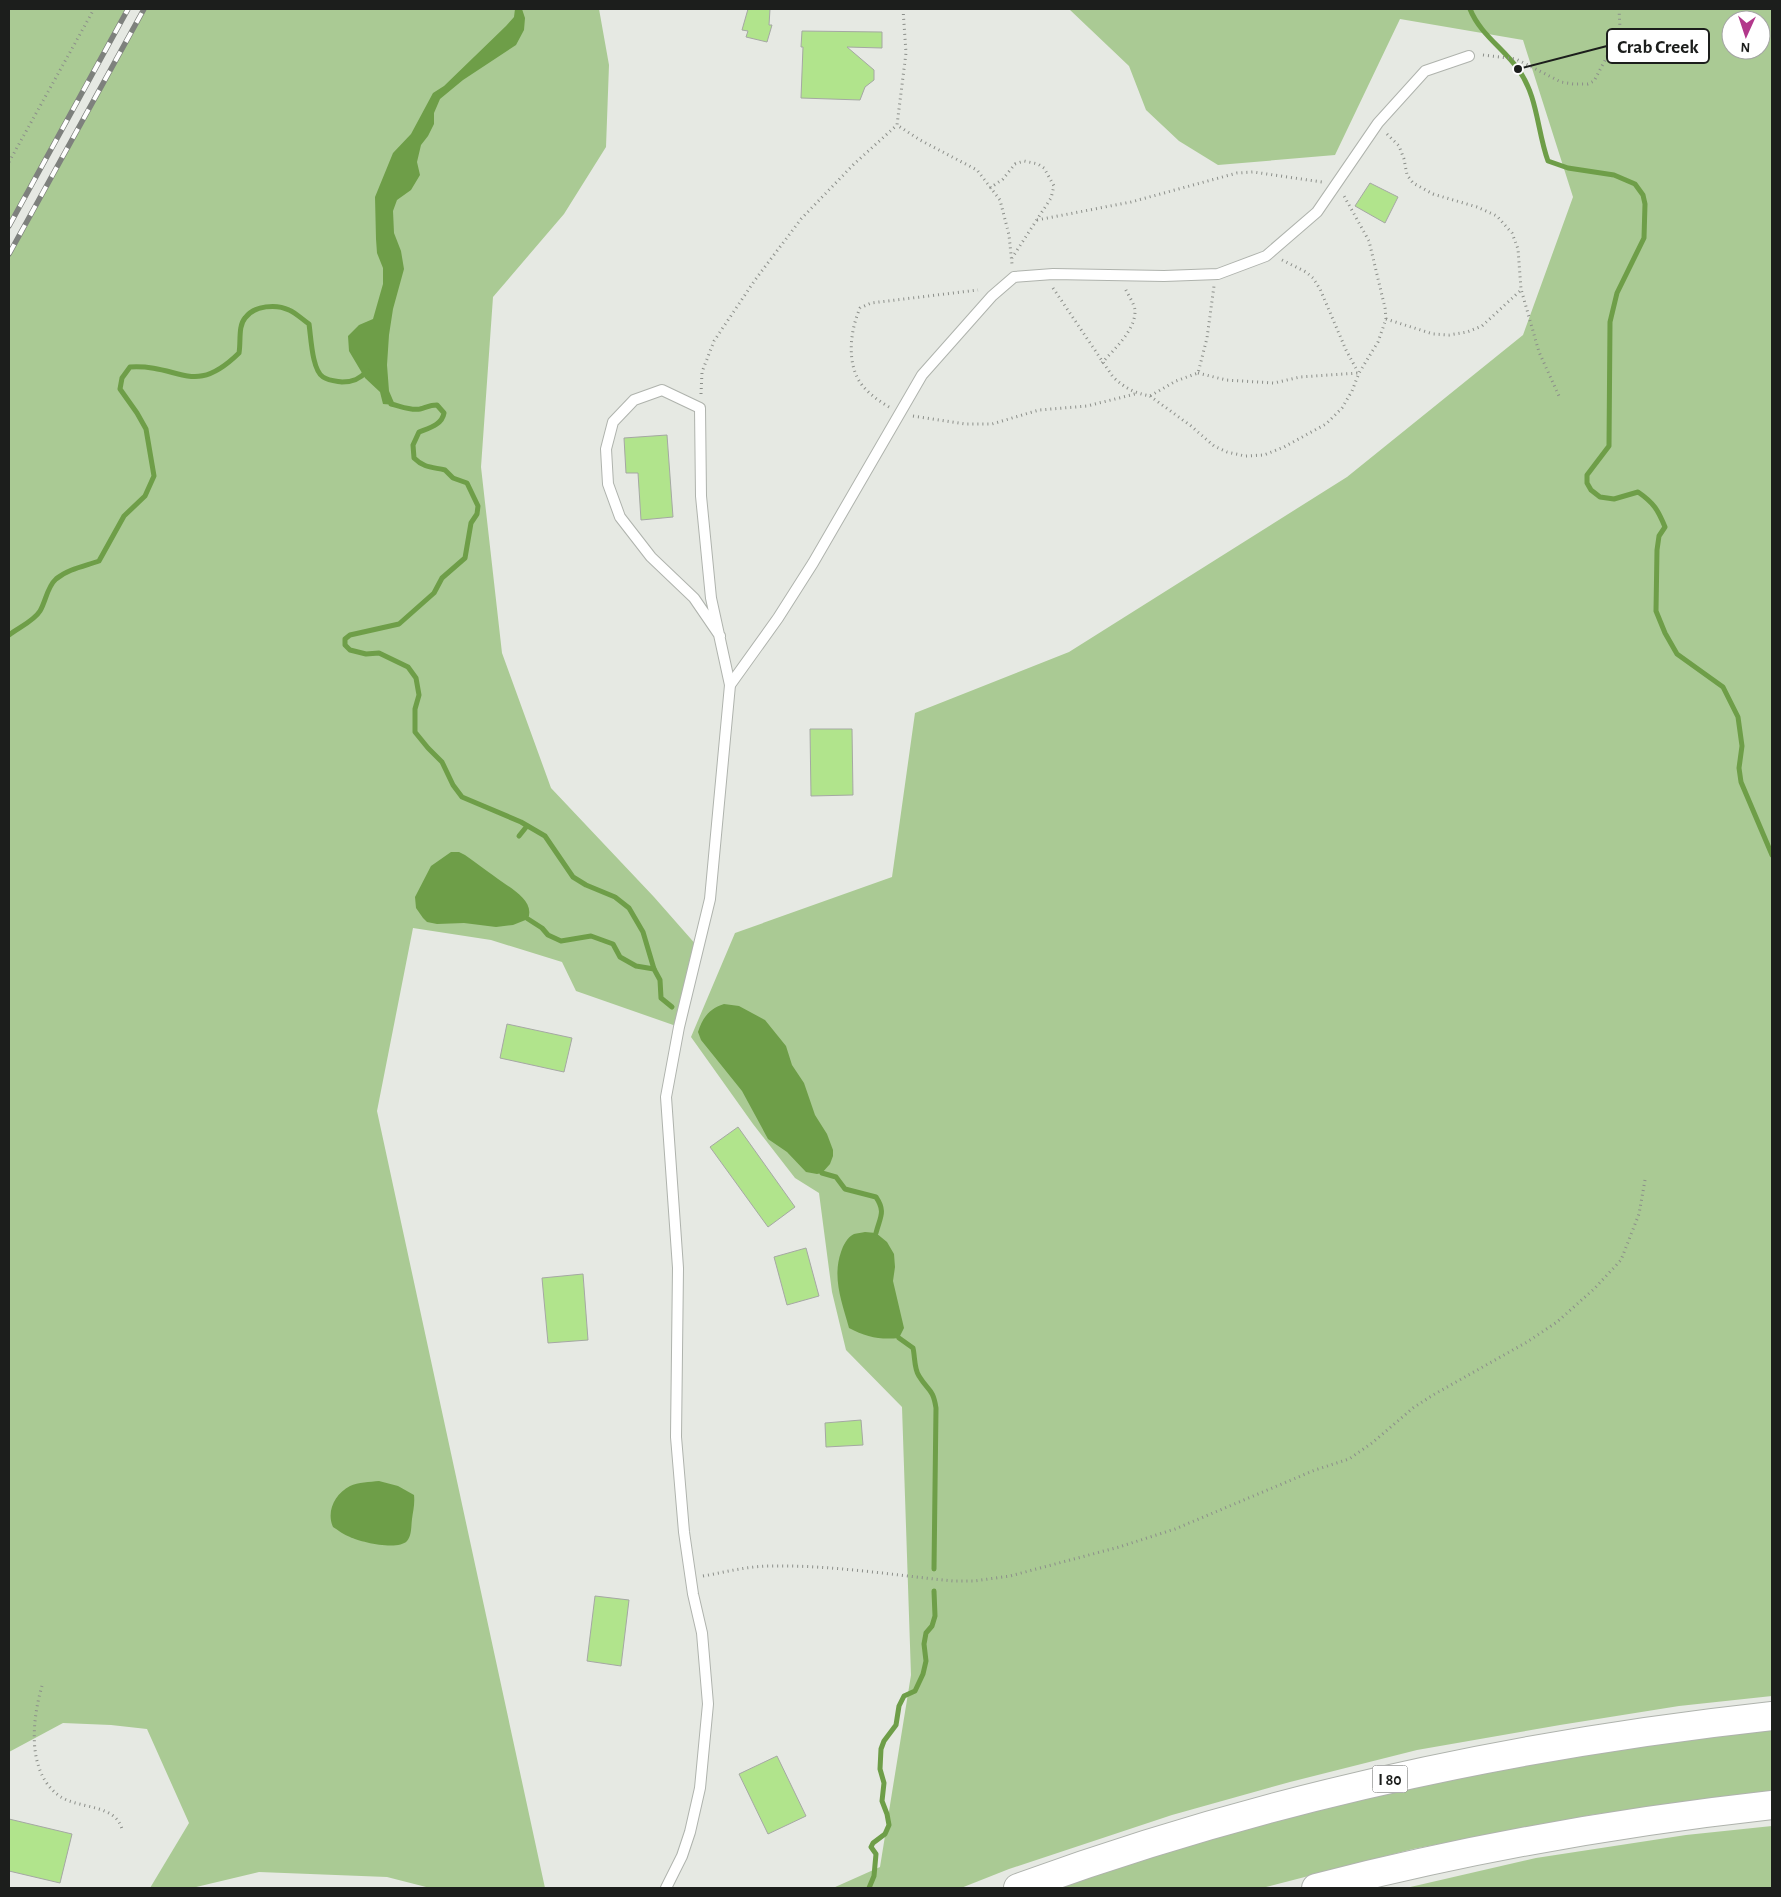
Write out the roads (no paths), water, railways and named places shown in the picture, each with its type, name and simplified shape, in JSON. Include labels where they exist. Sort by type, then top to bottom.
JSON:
[{"type":"highway","name":"I 80","points":[[1018,1888],[1078,1866],[1178,1834],[1376,1782],[1472,1761],[1579,1742],[1692,1725],[1772,1716]]},
{"type":"highway","points":[[1316,1888],[1400,1867],[1547,1837],[1697,1813],[1772,1805]]},
{"type":"lane","points":[[730,685],[778,618],[813,563],[922,375],[1002,288],[1014,278],[1044,275],[1164,276],[1215,274],[1266,256],[1317,212],[1376,126],[1425,71],[1470,56]]},
{"type":"lane","points":[[666,1888],[682,1856],[690,1832],[700,1788],[708,1704],[702,1633],[690,1579],[684,1532],[676,1437],[678,1268],[666,1097],[679,1027],[710,899],[730,685],[720,636],[711,598],[701,496],[700,408],[662,390],[634,400],[612,422],[606,450],[608,484],[620,517],[650,557],[694,598],[720,636]]},
{"type":"waterway","points":[[1470,9],[1480,26],[1512,61],[1525,79],[1530,91],[1548,161],[1568,168],[1614,175],[1635,184],[1643,195],[1645,204],[1644,238],[1617,293],[1610,322],[1609,446],[1587,475],[1587,483],[1591,490],[1600,497],[1614,499],[1638,492],[1652,503],[1660,516],[1665,527],[1659,536],[1657,550],[1656,611],[1665,633],[1677,654],[1723,687],[1738,717],[1742,746],[1739,768],[1741,782],[1772,855]]},
{"type":"waterway","points":[[9,635],[37,615],[56,579],[71,570],[99,561],[124,516],[145,496],[154,476],[146,429],[120,389],[122,378],[130,367],[147,367],[186,376],[210,374],[239,353],[241,325],[245,318],[254,310],[272,306],[289,310],[309,324],[314,361],[316,368],[323,377],[335,381],[350,381],[356,380],[367,371]]},
{"type":"waterway","points":[[391,404],[409,409],[420,409],[437,405],[444,413],[438,423],[419,432],[413,445],[414,458],[432,468],[445,470],[453,478],[467,483],[478,506],[477,514],[471,523],[465,558],[442,578],[434,593],[399,624],[350,635],[345,639],[345,645],[350,650],[366,654],[379,653],[408,667],[416,678],[419,695],[415,709],[415,732],[442,762],[453,785],[462,797],[521,822],[545,836],[573,877],[586,885],[615,897],[629,908],[643,932],[654,969]]},
{"type":"waterway","points":[[519,836],[527,826]]},
{"type":"waterway","points":[[528,919],[542,928],[548,935],[561,941],[591,936],[613,944],[620,957],[636,966],[654,969],[660,980],[661,998],[672,1007]]},
{"type":"waterway","points":[[822,1173],[836,1177],[845,1189],[876,1197],[881,1207],[876,1233]]},
{"type":"waterway","points":[[899,1338],[913,1348],[917,1373],[932,1393],[935,1401],[934,1569]]},
{"type":"waterway","points":[[869,1888],[874,1876],[876,1854],[871,1847],[873,1843],[885,1834],[889,1825],[882,1801],[884,1783],[880,1769],[881,1749],[884,1741],[896,1725],[899,1706],[904,1696],[915,1691],[923,1674],[926,1661],[924,1644],[926,1633],[932,1626],[935,1616],[934,1591]]},
{"type":"railway","points":[[9,226],[128,9]]},
{"type":"railway","points":[[9,254],[144,9]]},
{"type":"place","name":"Crab Creek","points":[[1518,69]]}]
